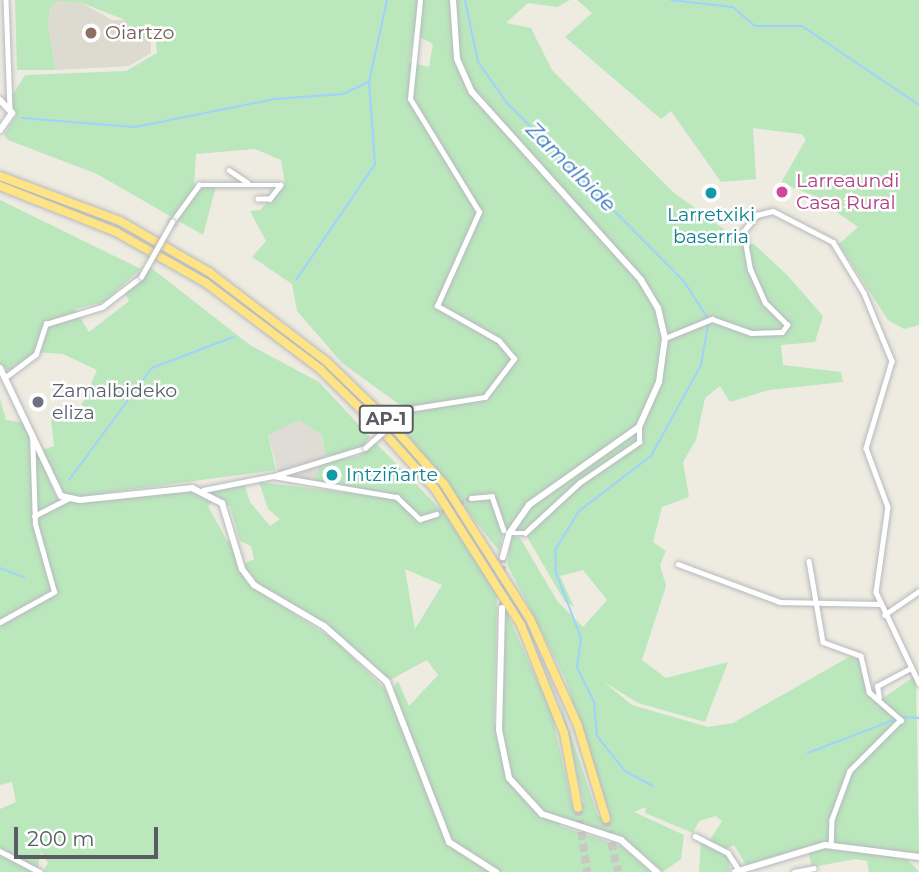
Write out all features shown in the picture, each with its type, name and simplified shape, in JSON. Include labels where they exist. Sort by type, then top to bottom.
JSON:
[{"type":"highway","name":"AP-1","points":[[0,176],[120,221],[209,272],[327,362],[385,418],[444,484],[530,619],[578,726],[606,818]]},
{"type":"highway","name":"AP-1","points":[[0,187],[116,232],[206,283],[320,369],[378,426],[435,489],[521,625],[564,733],[578,808]]},
{"type":"main road","points":[[453,0],[457,59],[472,92],[641,280],[658,308],[665,338],[659,382],[639,426],[529,505],[513,525],[503,557]]},
{"type":"main road","points":[[0,99],[10,108],[1,130]]},
{"type":"main road","points":[[0,368],[7,376],[52,486],[68,499],[203,490],[230,517],[242,569],[254,585],[324,626],[387,682],[449,842],[496,872]]},
{"type":"main road","points":[[502,608],[499,730],[509,778],[542,814],[621,840],[657,872]]},
{"type":"main road","points":[[737,871],[831,844],[919,857]]},
{"type":"street","points":[[6,0],[10,108]]},
{"type":"street","points":[[203,490],[273,476],[365,448],[409,409],[485,397],[514,359],[499,341],[437,306],[479,212],[410,99],[420,0]]},
{"type":"street","points":[[0,99],[8,88]]},
{"type":"street","points":[[229,170],[247,183]]},
{"type":"street","points":[[7,376],[36,354],[46,324],[102,307],[141,277],[172,222],[199,185],[281,185],[270,199],[258,199]]},
{"type":"street","points":[[665,338],[712,319],[763,335],[782,332],[787,325],[765,303],[750,270],[743,232],[757,215],[774,211],[832,242],[864,293],[892,361],[866,448],[888,507],[879,604],[919,683]]},
{"type":"street","points":[[512,533],[525,533],[579,483],[639,442],[639,426]]},
{"type":"street","points":[[0,622],[54,592],[34,516],[32,434]]},
{"type":"street","points":[[273,476],[397,497],[420,519],[436,514]]},
{"type":"street","points":[[471,498],[492,496],[504,530]]},
{"type":"street","points":[[34,516],[68,499]]},
{"type":"street","points":[[808,561],[823,642],[861,656],[866,687],[901,724],[850,771],[832,820],[831,844]]},
{"type":"street","points":[[678,564],[762,598],[817,605],[879,604]]},
{"type":"street","points":[[884,615],[919,591]]},
{"type":"street","points":[[881,702],[877,686],[911,668]]},
{"type":"street","points":[[695,836],[728,853],[737,871]]},
{"type":"street","points":[[0,851],[40,872]]},
{"type":"street","points":[[793,872],[814,868]]},
{"type":"shaded area","name":"Oiartzo","points":[[58,1],[82,3],[112,20],[125,20],[151,43],[151,53],[129,66],[56,70],[48,27],[50,7]]},
{"type":"shaded area","points":[[299,420],[322,435],[325,456],[313,484],[279,476],[268,434]]},
{"type":"green space","points":[[15,0],[570,0],[557,7],[528,3],[506,23],[531,28],[552,70],[673,192],[743,243],[754,244],[788,276],[823,316],[815,342],[781,345],[783,365],[841,372],[843,382],[769,390],[730,402],[720,386],[705,398],[696,440],[683,462],[689,497],[662,507],[653,542],[666,551],[660,565],[666,586],[642,660],[666,678],[728,662],[705,722],[638,703],[604,682],[632,705],[708,727],[733,723],[849,657],[861,660],[868,690],[879,701],[916,675],[919,856],[826,842],[746,865],[734,845],[726,849],[710,840],[722,821],[716,816],[699,821],[693,833],[645,813],[646,807],[634,812],[684,835],[681,859],[663,872],[622,836],[561,818],[560,826],[621,846],[651,872],[43,872],[48,863],[41,852],[37,872],[0,872],[0,809],[16,802],[12,782],[0,785],[0,399],[6,420],[26,423],[56,497],[62,492],[42,450],[54,446],[51,419],[79,411],[97,370],[63,354],[35,352],[9,371],[0,364],[0,200],[141,269],[104,302],[75,309],[89,332],[129,301],[125,293],[150,267],[250,345],[319,382],[370,437],[357,453],[325,456],[322,435],[299,420],[268,435],[276,470],[104,493],[107,501],[193,491],[214,501],[208,506],[227,541],[233,541],[247,583],[336,641],[390,694],[398,681],[409,706],[438,675],[427,660],[390,680],[341,636],[265,590],[244,564],[254,559],[251,546],[240,541],[230,507],[207,489],[244,483],[250,502],[270,526],[280,519],[268,509],[259,482],[392,498],[313,484],[321,463],[359,456],[376,443],[445,514],[497,594],[494,725],[502,730],[506,611],[552,714],[572,805],[584,803],[559,700],[598,816],[610,815],[565,678],[507,564],[512,536],[520,538],[558,602],[583,627],[607,600],[583,570],[560,576],[574,607],[565,602],[526,535],[504,529],[499,551],[398,423],[411,413],[342,363],[297,311],[292,284],[252,257],[266,241],[250,211],[260,210],[285,185],[281,160],[255,149],[196,154],[194,187],[216,186],[203,235],[97,174],[8,140],[4,135],[16,116],[10,99],[25,75],[126,71],[157,53],[156,42],[142,39],[125,20],[82,3],[58,1],[50,7],[48,27],[56,70],[17,70]],"holes":[[[414,34],[433,44],[429,67],[409,62]],[[405,569],[442,585],[415,629]]]},
{"type":"green space","points":[[577,0],[919,0],[919,325],[904,329],[888,320],[839,244],[858,227],[812,195],[781,183],[806,139],[801,134],[753,128],[756,179],[721,182],[671,111],[661,119],[565,37],[592,13]]},
{"type":"green space","points":[[701,842],[728,856],[730,872],[699,872]]},
{"type":"green space","points":[[833,848],[907,859],[919,872],[869,872],[867,861],[856,859],[812,867],[808,851]]},
{"type":"waterway","points":[[296,280],[375,164],[369,82],[387,0]]},
{"type":"waterway","name":"Zamalbide","points":[[465,0],[478,62],[507,103],[683,280],[707,317]]},
{"type":"waterway","points":[[671,0],[733,7],[755,26],[802,26],[919,105]]},
{"type":"waterway","points":[[22,118],[135,127],[275,99],[343,94],[369,82]]},
{"type":"waterway","name":"Zamalbide","points":[[653,786],[625,771],[597,736],[594,702],[577,667],[581,638],[556,573],[555,550],[579,511],[651,456],[701,365],[708,326]]},
{"type":"waterway","points":[[69,480],[152,368],[233,337]]},
{"type":"waterway","points":[[0,568],[24,577]]},
{"type":"waterway","name":"Zamalbide","points":[[904,717],[919,718]]},
{"type":"waterway","name":"Zamalbide","points":[[808,753],[896,719]]},
{"type":"tunnel","points":[[436,514],[471,498]]},
{"type":"tunnel","points":[[502,608],[503,557]]},
{"type":"tunnel","points":[[578,808],[587,872]]},
{"type":"tunnel","points":[[606,819],[618,872]]},
{"type":"place","name":"Oiartzo","points":[[91,33]]},
{"type":"place","name":"Larreaundi Casa Rural","points":[[782,192]]},
{"type":"place","name":"Larretxiki baserria","points":[[711,193]]},
{"type":"place","name":"Zamalbideko eliza","points":[[38,402]]},
{"type":"place","name":"Intziñarte","points":[[332,475]]}]
